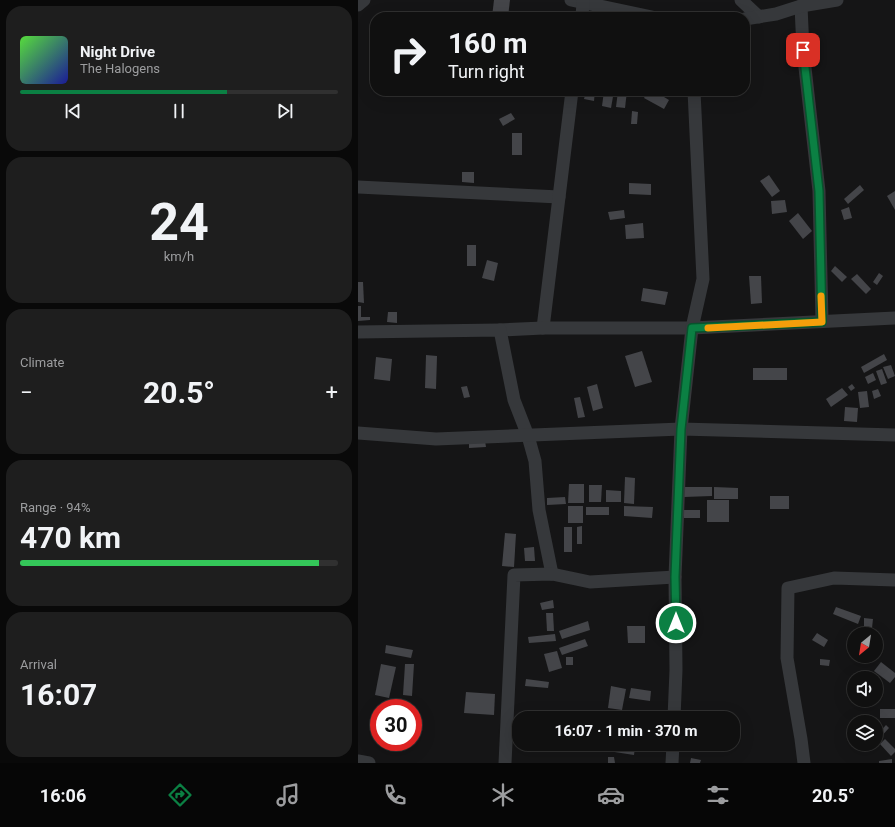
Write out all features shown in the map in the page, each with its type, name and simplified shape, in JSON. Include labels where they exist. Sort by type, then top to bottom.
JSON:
[{"type":"street","points":[[358,5],[364,0]]},
{"type":"street","points":[[741,0],[759,17]]},
{"type":"street","points":[[750,18],[800,6],[837,0]]},
{"type":"street","points":[[580,12],[577,1],[629,12]]},
{"type":"street","points":[[800,6],[803,50],[819,191],[822,322]]},
{"type":"street","points":[[543,328],[571,96]]},
{"type":"street","points":[[674,711],[676,670],[675,577],[681,429],[692,328],[703,279],[694,96]]},
{"type":"street","points":[[358,187],[559,197]]},
{"type":"street","points":[[358,332],[543,328],[692,328],[895,318]]},
{"type":"street","points":[[500,330],[514,400],[528,436],[535,461],[539,510],[552,574]]},
{"type":"street","points":[[358,433],[436,439],[681,429],[895,435]]},
{"type":"street","points":[[505,763],[514,576],[552,574],[590,582],[675,577]]},
{"type":"street","points":[[804,763],[787,658],[788,588],[834,578],[895,580]]},
{"type":"street","points":[[672,763],[673,751]]},
{"type":"street","points":[[358,761],[369,763]]},
{"type":"building","points":[[494,0],[510,0],[509,12],[493,12]]},
{"type":"building","points":[[585,96],[594,96],[594,101],[584,99]]},
{"type":"building","points":[[603,96],[613,96],[611,108],[602,106]]},
{"type":"building","points":[[617,96],[626,96],[625,108],[616,107]]},
{"type":"building","points":[[645,96],[662,96],[669,100],[664,109],[644,98]]},
{"type":"building","points":[[632,111],[638,112],[637,124],[631,124]]},
{"type":"building","points":[[511,113],[515,119],[503,126],[499,119]]},
{"type":"building","points":[[512,133],[522,133],[522,155],[512,155]]},
{"type":"building","points":[[462,172],[474,172],[474,183],[462,182]]},
{"type":"building","points":[[769,175],[780,191],[772,197],[760,181]]},
{"type":"building","points":[[629,183],[651,184],[651,195],[629,194]]},
{"type":"building","points":[[860,185],[864,190],[848,204],[844,199]]},
{"type":"building","points":[[895,191],[895,210],[887,196]]},
{"type":"building","points":[[785,200],[787,212],[772,214],[771,201]]},
{"type":"building","points":[[849,207],[852,218],[844,220],[841,210]]},
{"type":"building","points":[[624,210],[625,218],[610,220],[608,212]]},
{"type":"building","points":[[798,213],[812,231],[803,239],[789,221]]},
{"type":"building","points":[[643,223],[644,238],[626,239],[625,225]]},
{"type":"building","points":[[467,245],[476,245],[476,266],[467,266]]},
{"type":"building","points":[[487,260],[498,263],[494,281],[482,278]]},
{"type":"building","points":[[835,266],[847,277],[842,282],[831,271]]},
{"type":"building","points":[[879,273],[883,276],[877,285],[873,282]]},
{"type":"building","points":[[857,274],[871,289],[866,294],[851,279]]},
{"type":"building","points":[[749,276],[761,276],[762,303],[751,304]]},
{"type":"building","points":[[358,282],[363,282],[364,303],[358,302]]},
{"type":"building","points":[[643,288],[668,292],[665,305],[641,301]]},
{"type":"building","points":[[358,306],[361,306],[361,317],[370,317],[370,320],[358,321]]},
{"type":"building","points":[[388,312],[397,312],[397,323],[387,322]]},
{"type":"building","points":[[642,351],[652,382],[635,387],[625,356]]},
{"type":"building","points":[[884,354],[887,360],[864,373],[861,367]]},
{"type":"building","points":[[426,355],[437,356],[436,389],[425,388]]},
{"type":"building","points":[[376,357],[392,359],[390,381],[374,379]]},
{"type":"building","points":[[891,365],[895,376],[888,379],[883,367]]},
{"type":"building","points":[[753,368],[787,368],[787,380],[753,380]]},
{"type":"building","points":[[882,369],[887,383],[881,385],[876,371]]},
{"type":"building","points":[[873,373],[876,380],[868,384],[865,377]]},
{"type":"building","points":[[597,384],[603,408],[593,411],[587,387]]},
{"type":"building","points":[[852,384],[855,388],[851,391],[848,387]]},
{"type":"building","points":[[467,386],[470,397],[464,398],[461,387]]},
{"type":"building","points":[[842,388],[848,395],[831,407],[826,399]]},
{"type":"building","points":[[878,389],[881,396],[874,399],[872,391]]},
{"type":"building","points":[[867,391],[869,407],[860,408],[858,392]]},
{"type":"building","points":[[580,397],[585,417],[578,418],[574,398]]},
{"type":"building","points":[[845,407],[858,408],[857,422],[844,421]]},
{"type":"building","points":[[485,441],[486,447],[469,448],[469,442]]},
{"type":"building","points":[[625,477],[635,478],[634,504],[624,503]]},
{"type":"building","points":[[569,484],[584,484],[584,503],[568,503]]},
{"type":"building","points":[[589,485],[602,485],[601,502],[589,502]]},
{"type":"building","points":[[684,487],[712,487],[712,496],[684,497]]},
{"type":"building","points":[[714,487],[738,488],[738,499],[714,499]]},
{"type":"building","points":[[606,490],[621,491],[621,502],[606,502]]},
{"type":"building","points":[[770,496],[789,496],[789,509],[770,509]]},
{"type":"building","points":[[565,497],[566,504],[547,505],[547,498]]},
{"type":"building","points":[[707,500],[729,500],[729,522],[707,522]]},
{"type":"building","points":[[568,506],[583,506],[583,523],[568,523]]},
{"type":"building","points":[[624,506],[653,507],[652,518],[624,516]]},
{"type":"building","points":[[586,507],[609,507],[609,515],[586,515]]},
{"type":"building","points":[[684,510],[700,510],[700,518],[684,518]]},
{"type":"building","points":[[582,526],[582,544],[577,544],[577,527]]},
{"type":"building","points":[[564,527],[572,527],[572,552],[564,552]]},
{"type":"building","points":[[505,533],[516,534],[514,567],[502,566]]},
{"type":"building","points":[[534,547],[535,561],[525,561],[524,548]]},
{"type":"building","points":[[553,600],[554,608],[542,610],[540,603]]},
{"type":"building","points":[[836,607],[861,616],[858,624],[833,614]]},
{"type":"building","points":[[546,613],[553,613],[554,631],[547,631]]},
{"type":"building","points":[[864,618],[873,619],[872,627],[864,627]]},
{"type":"building","points":[[588,621],[590,630],[562,639],[559,631]]},
{"type":"building","points":[[627,626],[645,626],[645,643],[628,643]]},
{"type":"building","points":[[817,633],[828,640],[824,647],[812,640]]},
{"type":"building","points":[[555,634],[556,641],[529,643],[528,637]]},
{"type":"building","points":[[585,639],[588,646],[562,655],[559,648]]},
{"type":"building","points":[[386,645],[413,650],[411,658],[385,653]]},
{"type":"building","points":[[557,651],[562,668],[549,672],[544,654]]},
{"type":"building","points":[[566,657],[573,657],[573,665],[566,665]]},
{"type":"building","points":[[820,659],[830,660],[829,666],[820,665]]},
{"type":"building","points":[[880,663],[882,663],[895,673],[895,677],[890,683],[883,678],[883,671],[874,671]]},
{"type":"building","points":[[381,664],[396,667],[389,698],[375,695]]},
{"type":"building","points":[[405,664],[414,664],[412,696],[403,695]]},
{"type":"building","points":[[526,679],[549,682],[548,688],[525,686]]},
{"type":"building","points":[[611,686],[626,689],[622,710],[608,708]]},
{"type":"building","points":[[631,688],[651,691],[650,701],[629,698]]},
{"type":"building","points":[[466,692],[495,694],[494,715],[464,713]]},
{"type":"building","points":[[880,709],[895,709],[895,718],[883,718],[883,715],[880,715]]},
{"type":"building","points":[[886,725],[889,728],[883,735],[883,728]]},
{"type":"building","points":[[885,739],[895,749],[895,752],[891,756],[883,747],[883,741]]},
{"type":"building","points":[[608,751],[634,751],[634,755]]},
{"type":"building","points":[[608,757],[614,757],[615,763],[608,763]]},
{"type":"building","points":[[691,758],[701,760],[700,763],[690,763]]},
{"type":"building","points":[[892,759],[892,763],[879,763],[879,761]]},
{"type":"slow traffic","points":[[708,328],[822,322],[821,296]]},
{"type":"route","points":[[676,623],[675,577],[681,429],[692,328],[822,322],[819,191],[803,50]]}]
